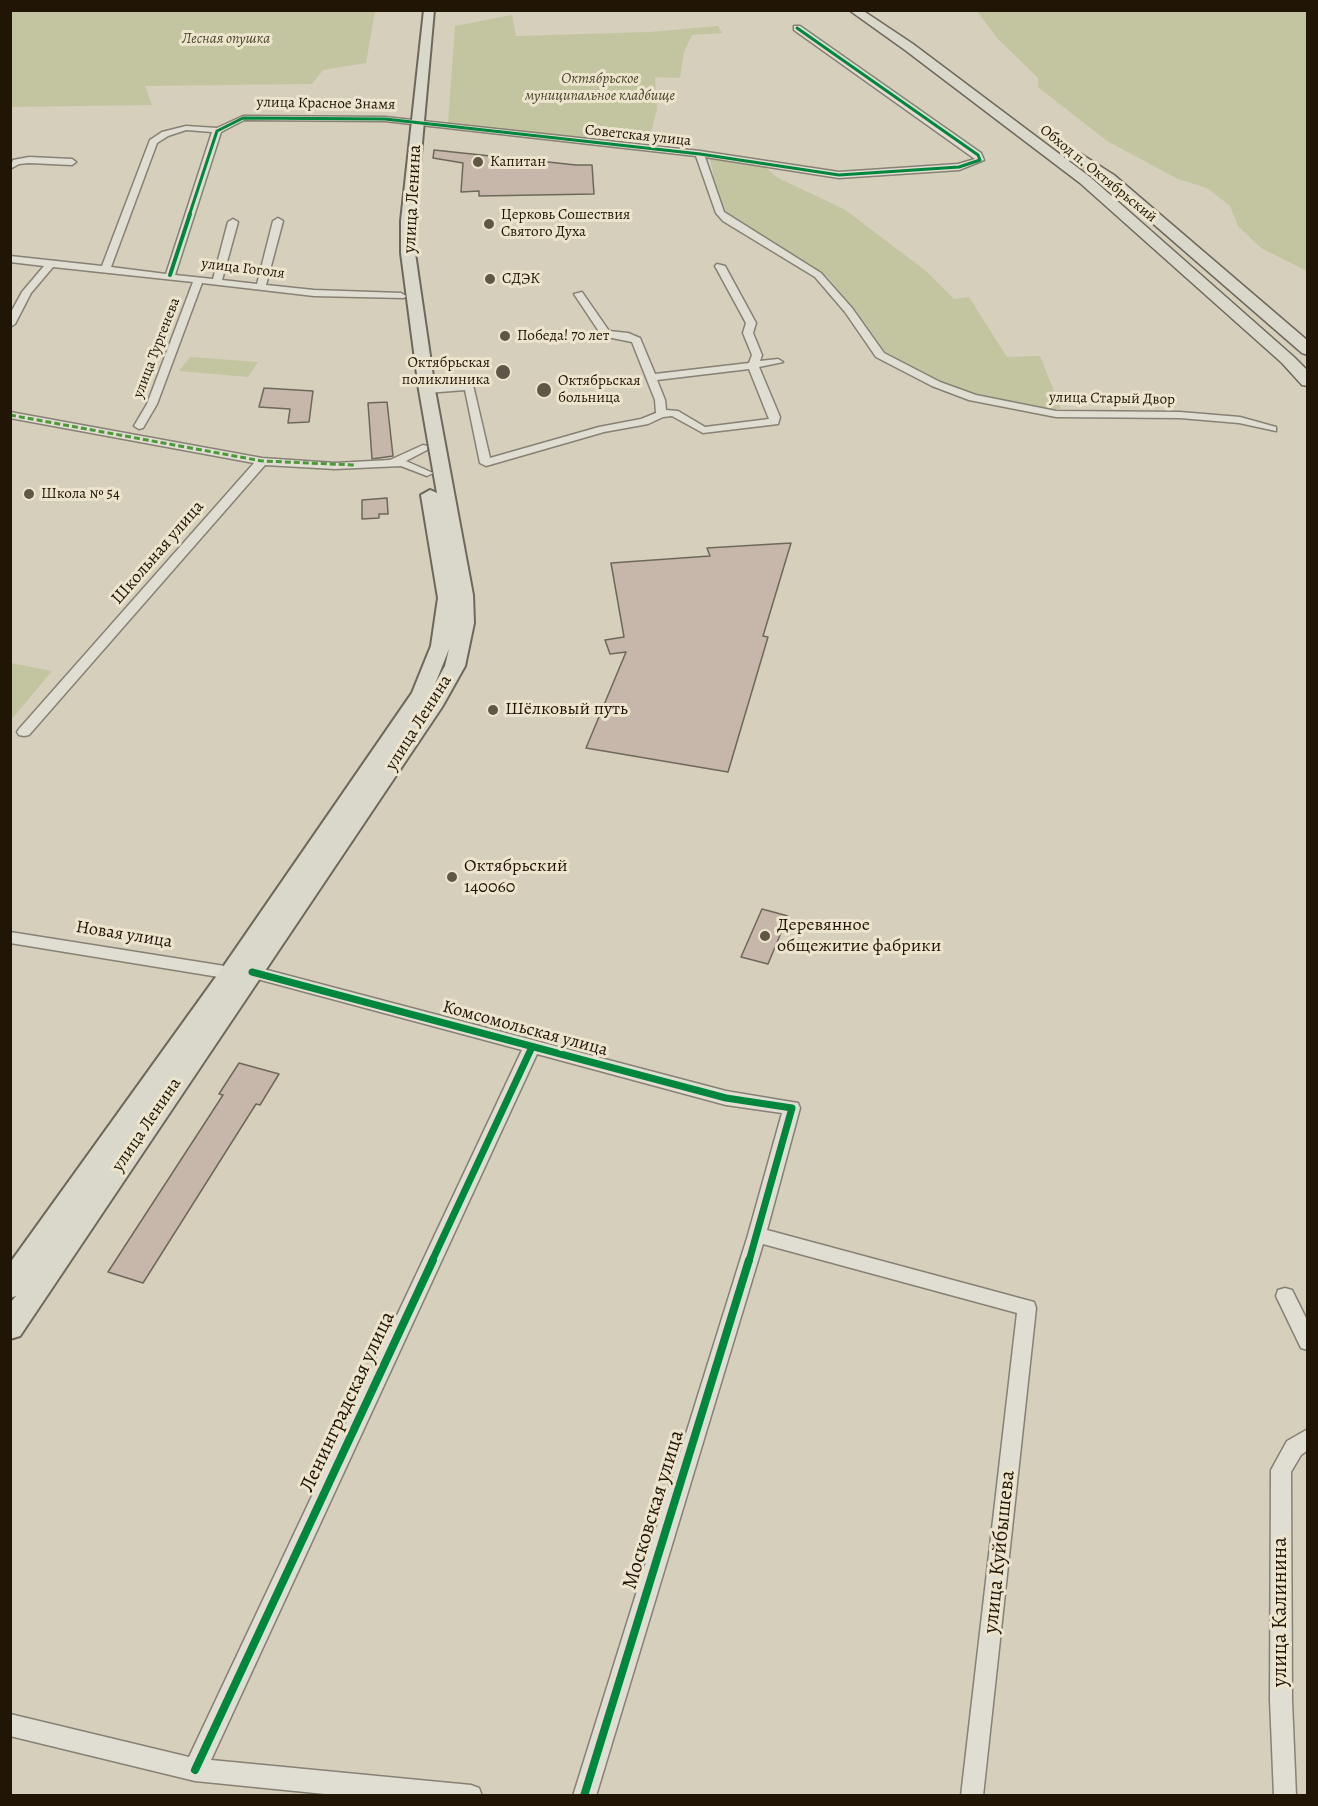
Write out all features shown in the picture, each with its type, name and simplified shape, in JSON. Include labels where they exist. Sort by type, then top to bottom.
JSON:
[{"type":"highway","name":"Обход п. Октябрьский","points":[[854,10],[909,47],[1085,180],[1288,360],[1308,381]]},
{"type":"highway","points":[[877,10],[924,41],[998,96]]},
{"type":"highway","name":"Обход п. Октябрьский","points":[[1072,151],[1109,178],[1308,350]]},
{"type":"main road","name":"улица Ленина","points":[[10,1286],[435,703],[455,666],[465,623],[465,596],[427,390],[408,253],[420,10]]},
{"type":"main road","name":"улица Ленина","points":[[10,1327],[412,710],[435,664],[446,621],[447,598],[397,261],[398,221],[429,10]]},
{"type":"street","name":"Советская улица","points":[[413,122],[700,154],[856,176],[959,167],[978,162],[980,158],[797,28]]},
{"type":"street","name":"улица Красное Знамя","points":[[217,131],[238,119],[248,118],[358,117],[413,122]]},
{"type":"street","points":[[106,269],[153,142],[165,134],[186,128],[209,128],[217,131],[170,275]]},
{"type":"street","name":"улица Старый Двор","points":[[700,154],[720,213],[726,219],[818,275],[849,310],[880,355],[936,384],[973,398],[1056,414],[1180,415],[1240,420],[1272,429]]},
{"type":"street","points":[[10,167],[16,162],[29,160],[72,162]]},
{"type":"street","points":[[261,286],[278,221]]},
{"type":"street","points":[[217,281],[233,222]]},
{"type":"street","name":"улица Гоголя","points":[[10,259],[344,295],[401,296]]},
{"type":"street","points":[[10,324],[27,292],[51,263]]},
{"type":"street","points":[[427,390],[469,387],[486,463],[603,429],[644,422],[661,414],[674,413],[703,430],[774,422],[776,417],[753,365],[757,355],[748,333],[751,323],[720,266]]},
{"type":"street","name":"улица Тургенева","points":[[139,426],[152,404],[199,279]]},
{"type":"street","points":[[579,294],[606,334],[628,336],[636,340],[660,400],[661,414]]},
{"type":"street","points":[[651,378],[778,362]]},
{"type":"street","points":[[10,415],[262,461],[335,466],[394,462],[411,465],[427,473]]},
{"type":"street","points":[[394,462],[423,448]]},
{"type":"street","name":"Школьная улица","points":[[24,732],[262,461]]},
{"type":"street","name":"Новая улица","points":[[10,937],[241,972]]},
{"type":"street","name":"Комсомольская улица","points":[[241,972],[327,990],[726,1098],[792,1108]]},
{"type":"street","name":"Ленинградская улица","points":[[195,1770],[532,1047]]},
{"type":"street","name":"Московская улица","points":[[584,1796],[757,1235],[792,1108]]},
{"type":"street","name":"улица Куйбышева","points":[[757,1235],[1027,1308],[972,1796]]},
{"type":"street","points":[[1285,1296],[1308,1342]]},
{"type":"street","name":"улица Калинина","points":[[1285,1796],[1281,1701],[1281,1470],[1294,1448],[1308,1438]]},
{"type":"street","points":[[10,1725],[195,1770],[471,1796]]},
{"type":"green space","name":"Лесная опушка","points":[[10,11],[375,11],[366,63],[323,70],[312,84],[145,86],[152,105],[11,107]]},
{"type":"green space","points":[[977,11],[1307,11],[1307,271],[1261,248],[1238,226],[1230,206],[1207,188],[1178,179],[1107,141],[1038,87],[1038,78],[997,38]]},
{"type":"green space","name":"Октябрьское муниципальное кладбище","points":[[512,15],[516,36],[650,32],[718,26],[722,33],[692,35],[684,52],[680,78],[655,77],[657,109],[647,148],[448,123],[455,26]]},
{"type":"green space","points":[[710,159],[764,166],[778,178],[844,209],[926,271],[954,299],[969,297],[1007,357],[1040,356],[1061,409],[1037,410],[954,389],[892,358],[881,348],[828,277],[755,238],[721,212]]},
{"type":"green space","points":[[190,357],[258,362],[248,377],[179,371]]},
{"type":"green space","points":[[10,663],[52,671],[11,720]]},
{"type":"building","points":[[434,150],[592,165],[594,194],[479,196],[479,191],[461,192],[463,163],[433,158]]},
{"type":"building","points":[[264,388],[313,391],[309,422],[288,423],[290,409],[259,407]]},
{"type":"building","points":[[387,402],[393,456],[372,459],[368,403]]},
{"type":"building","points":[[387,498],[388,514],[379,514],[379,518],[362,519],[362,500]]},
{"type":"building","points":[[791,543],[763,636],[768,637],[728,772],[586,748],[626,652],[610,654],[605,640],[624,637],[611,563],[710,556],[707,548]]},
{"type":"building","name":"Деревянное общежитие фабрики","points":[[762,909],[788,916],[768,964],[741,957]]},
{"type":"building","points":[[239,1063],[279,1074],[260,1105],[256,1104],[143,1283],[108,1272],[223,1095],[219,1094]]},
{"type":"marked path","points":[[10,415],[262,461],[355,465]]},
{"type":"cycle path","points":[[170,275],[217,131],[243,118],[385,119],[700,154],[839,175],[959,167],[980,160],[978,155],[797,28]]},
{"type":"cycle path","points":[[252,972],[726,1098],[792,1108],[757,1235],[584,1796]]},
{"type":"cycle path","points":[[195,1770],[532,1047]]},
{"type":"place","name":"Капитан","points":[[478,162]]},
{"type":"place","name":"Церковь Сошествия Святого Духа","points":[[489,224]]},
{"type":"place","name":"СДЭК","points":[[490,279]]},
{"type":"place","name":"Победа! 70 лет","points":[[505,336]]},
{"type":"place","name":"Октябрьская поликлиника","points":[[503,372]]},
{"type":"place","name":"Октябрьская больница","points":[[544,390]]},
{"type":"place","name":"Школа № 54","points":[[29,494]]},
{"type":"place","name":"Шёлковый путь","points":[[493,710]]},
{"type":"place","name":"Октябрьский 140060","points":[[452,877]]},
{"type":"place","name":"Деревянное общежитие фабрики","points":[[765,936]]}]
